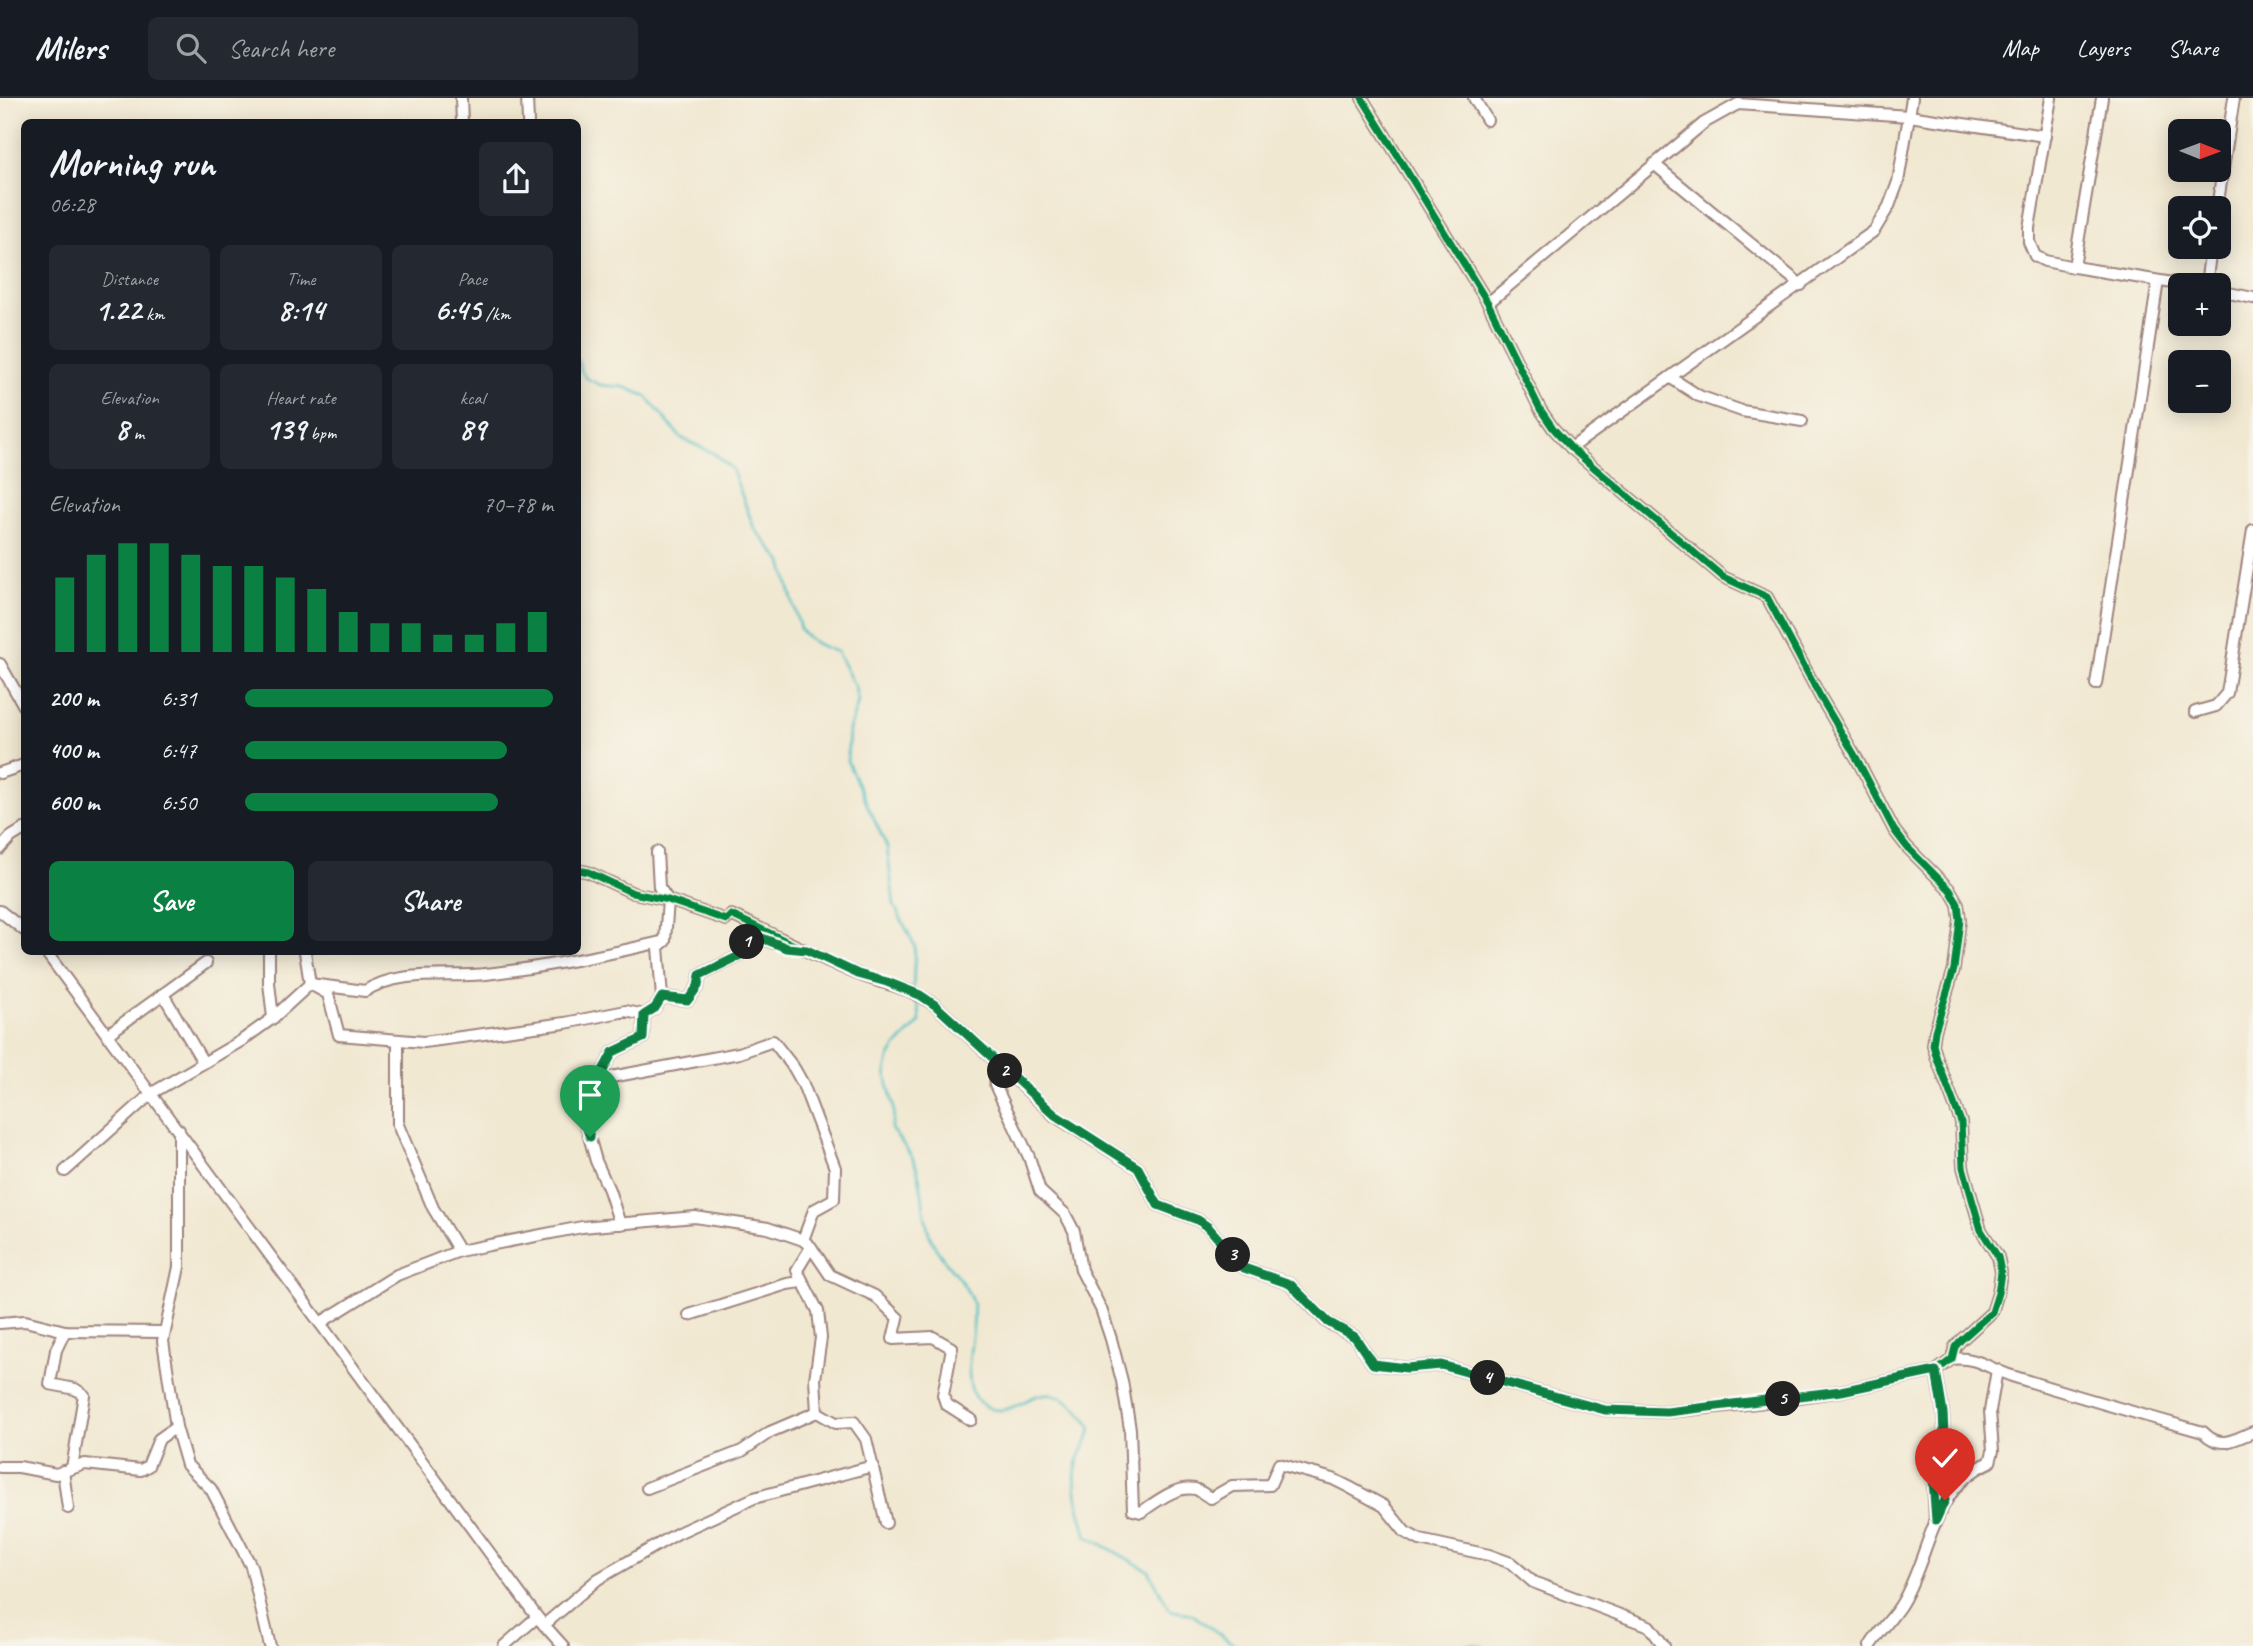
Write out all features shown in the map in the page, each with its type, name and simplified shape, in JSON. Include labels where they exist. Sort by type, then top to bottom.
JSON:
[{"type":"street","points":[[461,98],[462,119]]},
{"type":"street","points":[[527,98],[528,119]]},
{"type":"street","points":[[1362,98],[1488,303],[1540,409],[1553,428],[1571,448],[1723,577],[1767,597],[1894,830],[1950,890],[1958,904],[1960,920],[1954,969],[1933,1045],[1959,1113],[1963,1167],[1972,1199],[1982,1230],[1998,1257],[2001,1272],[1992,1312],[1955,1347],[1952,1359]]},
{"type":"street","points":[[1474,98],[1488,120]]},
{"type":"street","points":[[1571,448],[1874,231],[1889,206],[1898,182],[1912,98]]},
{"type":"street","points":[[2051,98],[2029,228],[2029,242],[2035,256],[2074,267],[2168,282]]},
{"type":"street","points":[[2074,267],[2102,98]]},
{"type":"street","points":[[2219,196],[2234,98]]},
{"type":"street","points":[[1488,303],[1704,123],[1738,101],[1909,116],[2045,136]]},
{"type":"street","points":[[1654,164],[1801,285]]},
{"type":"street","points":[[2096,684],[2158,281]]},
{"type":"street","points":[[2231,293],[2253,298]]},
{"type":"street","points":[[1671,377],[1699,396],[1742,411],[1802,421]]},
{"type":"street","points":[[2195,712],[2216,706],[2227,693],[2253,530]]},
{"type":"street","points":[[0,664],[21,701]]},
{"type":"street","points":[[0,773],[21,766]]},
{"type":"street","points":[[0,849],[11,836],[21,831]]},
{"type":"street","points":[[310,984],[328,994],[338,1035],[424,1042],[565,1023],[626,1011],[644,1015],[655,1008],[662,997],[658,947],[665,940],[668,900],[659,887],[657,852]]},
{"type":"street","points":[[581,871],[633,893],[668,900],[726,920],[732,915],[858,974],[920,995],[935,1005],[1055,1115],[1138,1168],[1158,1205],[1198,1220],[1208,1227],[1244,1268],[1290,1284],[1328,1322],[1355,1337],[1373,1364],[1407,1368],[1441,1365],[1605,1410],[1667,1412],[1841,1391],[1936,1371],[1952,1359],[1966,1357],[1997,1370],[2203,1432],[2212,1441],[2226,1443],[2253,1432]]},
{"type":"street","points":[[0,911],[21,928]]},
{"type":"street","points":[[662,997],[688,1000],[698,986],[700,975],[739,956],[749,939],[762,938],[787,948],[807,950]]},
{"type":"street","points":[[65,1171],[152,1093],[242,1041],[310,984],[365,991],[372,986],[419,975],[482,974],[548,966],[665,940]]},
{"type":"street","points":[[48,955],[540,1621],[563,1646]]},
{"type":"street","points":[[269,955],[272,1018]]},
{"type":"street","points":[[305,955],[310,984]]},
{"type":"street","points":[[108,1034],[206,963]]},
{"type":"street","points":[[163,994],[203,1062]]},
{"type":"street","points":[[620,1223],[596,1161],[577,1099],[578,1086],[601,1074],[613,1052],[643,1038],[644,1015]]},
{"type":"street","points":[[398,1040],[398,1125],[433,1208],[459,1251]]},
{"type":"street","points":[[601,1074],[606,1078],[738,1053],[773,1041],[803,1084],[835,1168],[834,1199],[814,1210],[807,1243],[797,1270],[801,1282],[689,1315]]},
{"type":"street","points":[[997,1064],[995,1085],[1029,1157],[1040,1191],[1065,1214],[1074,1231],[1081,1270],[1101,1309],[1111,1339],[1130,1429],[1133,1510],[1141,1512],[1161,1497],[1178,1492],[1195,1489],[1211,1497],[1233,1486],[1270,1485],[1279,1464],[1333,1479],[1349,1487],[1384,1506],[1405,1532],[1420,1540],[1489,1555],[1511,1563],[1533,1582],[1649,1626],[1664,1646]]},
{"type":"street","points":[[179,1130],[179,1267],[164,1332],[164,1349],[176,1427],[187,1465],[211,1489],[251,1566],[270,1646]]},
{"type":"street","points":[[320,1322],[397,1275],[459,1251],[582,1227],[695,1217],[768,1228],[807,1243],[830,1275],[875,1296],[898,1318],[893,1339],[933,1337],[952,1348],[943,1395],[946,1404],[971,1420]]},
{"type":"street","points":[[797,1270],[818,1311],[821,1338],[815,1379],[817,1412]]},
{"type":"street","points":[[0,1323],[25,1321],[65,1331],[164,1332]]},
{"type":"street","points":[[65,1331],[55,1350],[50,1384],[75,1389],[84,1395],[67,1470],[68,1508]]},
{"type":"street","points":[[1870,1646],[1902,1602],[1925,1554],[1945,1500],[1960,1480],[1990,1462],[1993,1451],[1990,1411],[1997,1370]]},
{"type":"street","points":[[1936,1371],[1944,1433],[1942,1456],[1933,1480],[1936,1520]]},
{"type":"street","points":[[817,1412],[835,1423],[854,1422],[866,1439],[886,1523]]},
{"type":"street","points":[[647,1488],[742,1451],[771,1432],[817,1412]]},
{"type":"street","points":[[0,1466],[56,1474],[85,1464],[141,1470],[149,1466],[159,1438],[176,1427]]},
{"type":"street","points":[[504,1646],[598,1579],[678,1533],[754,1498],[873,1466]]},
{"type":"waterway","points":[[581,371],[586,378],[600,385],[624,387],[646,396],[681,438],[715,454],[732,469],[754,528],[782,562],[800,629],[812,641],[837,652],[855,687],[858,702],[849,730],[847,761],[887,847],[894,905],[915,946],[913,989]]},
{"type":"waterway","points":[[915,998],[920,1022],[897,1045],[888,1062],[887,1079],[894,1111],[891,1129],[908,1151],[917,1169],[926,1223],[933,1243],[961,1281],[973,1306],[969,1374],[974,1396],[994,1410],[1011,1408],[1043,1394],[1058,1396],[1075,1407],[1091,1427],[1075,1473],[1078,1500],[1087,1536],[1149,1571],[1170,1610],[1193,1615],[1236,1646]]},
{"type":"waterway","points":[[1447,1646],[1483,1646]]},
{"type":"cycle path","points":[[581,871],[633,893],[668,900],[726,920],[731,915],[855,973],[924,998],[935,1005],[1055,1116],[1138,1168],[1158,1205],[1198,1220],[1208,1227],[1244,1268],[1290,1284],[1327,1322],[1355,1337],[1373,1364],[1407,1368],[1441,1365],[1605,1410],[1667,1412],[1841,1391],[1936,1371],[1952,1359],[1955,1347],[1960,1341],[1992,1312],[2001,1272],[1998,1257],[1981,1230],[1963,1167],[1961,1122],[1933,1045],[1954,969],[1960,920],[1958,904],[1950,890],[1894,830],[1767,597],[1723,577],[1571,448],[1553,428],[1540,409],[1488,303],[1362,98]]},
{"type":"route","points":[[590,1137],[577,1099],[578,1086],[601,1074],[613,1052],[643,1038],[644,1015],[655,1008],[662,997],[688,1000],[698,986],[700,975],[739,956],[749,939],[762,938],[787,948],[807,950],[858,974],[920,995],[935,1005],[1055,1115],[1138,1168],[1158,1205],[1198,1220],[1208,1227],[1244,1268],[1290,1284],[1328,1322],[1355,1337],[1373,1364],[1407,1368],[1441,1365],[1605,1410],[1667,1412],[1841,1391],[1936,1371],[1944,1433],[1942,1456],[1933,1480],[1936,1520],[1945,1500]]}]
